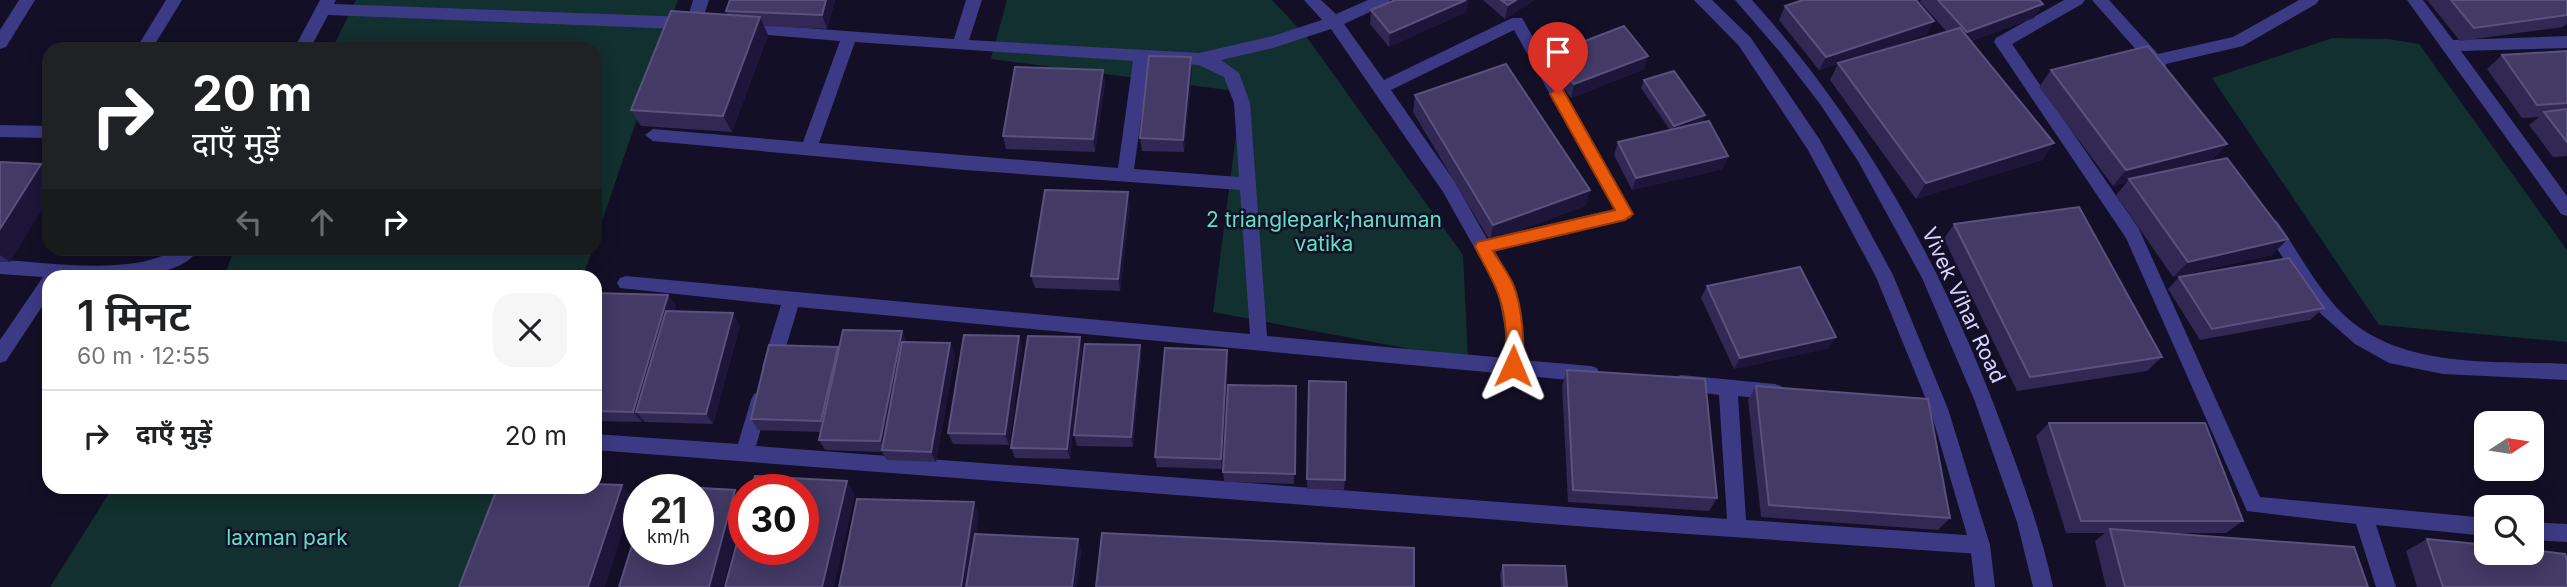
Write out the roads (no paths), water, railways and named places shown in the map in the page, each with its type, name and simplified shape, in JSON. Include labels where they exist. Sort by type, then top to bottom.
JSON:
[{"type":"street","points":[[0,43],[27,0]]},
{"type":"street","points":[[148,42],[174,0]]},
{"type":"street","points":[[694,23],[701,0]]},
{"type":"street","points":[[960,45],[974,0]]},
{"type":"street","points":[[1312,0],[1335,23],[1449,187],[1506,287],[1515,334],[1513,366]]},
{"type":"street","points":[[1199,59],[1276,43],[1335,23],[1382,0]]},
{"type":"street","points":[[1702,0],[1745,42],[1814,145],[1884,275],[1939,409],[1980,545],[1985,587]]},
{"type":"street","name":"Vivek Vihar Road","points":[[1743,0],[1777,35],[1854,142],[1931,276],[1989,410],[2022,509],[2043,587]]},
{"type":"street","points":[[2077,0],[2002,42],[2133,234],[2254,505],[2474,526]]},
{"type":"street","points":[[2100,0],[2156,60],[2171,81]]},
{"type":"street","points":[[2156,60],[2237,42],[2311,0]]},
{"type":"street","points":[[2415,0],[2567,209]]},
{"type":"street","points":[[306,42],[326,5],[694,23],[960,45],[1199,59],[1222,65],[1235,77],[1242,103],[1259,342]]},
{"type":"street","points":[[1381,88],[1517,22],[1625,214],[1483,247]]},
{"type":"street","points":[[809,149],[849,36]]},
{"type":"street","points":[[2448,46],[2567,41]]},
{"type":"street","points":[[1125,175],[1142,56]]},
{"type":"street","points":[[0,131],[42,132]]},
{"type":"street","points":[[653,135],[1249,184]]},
{"type":"street","points":[[2260,208],[2326,308],[2361,339],[2395,357],[2443,366],[2567,372]]},
{"type":"street","points":[[121,270],[158,267],[183,256]]},
{"type":"street","points":[[0,267],[42,274]]},
{"type":"street","points":[[626,284],[1607,375]]},
{"type":"street","points":[[0,355],[42,292]]},
{"type":"street","points":[[744,454],[792,299]]},
{"type":"street","points":[[1661,381],[1794,394]]},
{"type":"street","points":[[1728,388],[1737,528]]},
{"type":"street","points":[[1912,406],[1939,409]]},
{"type":"street","points":[[602,443],[1980,545]]},
{"type":"street","points":[[2364,517],[2386,587]]},
{"type":"street","points":[[2544,532],[2567,533]]},
{"type":"park label","name":"2 trianglepark;hanuman vatika","points":[[1324,231]]},
{"type":"park label","name":"laxman park","points":[[287,537]]}]
